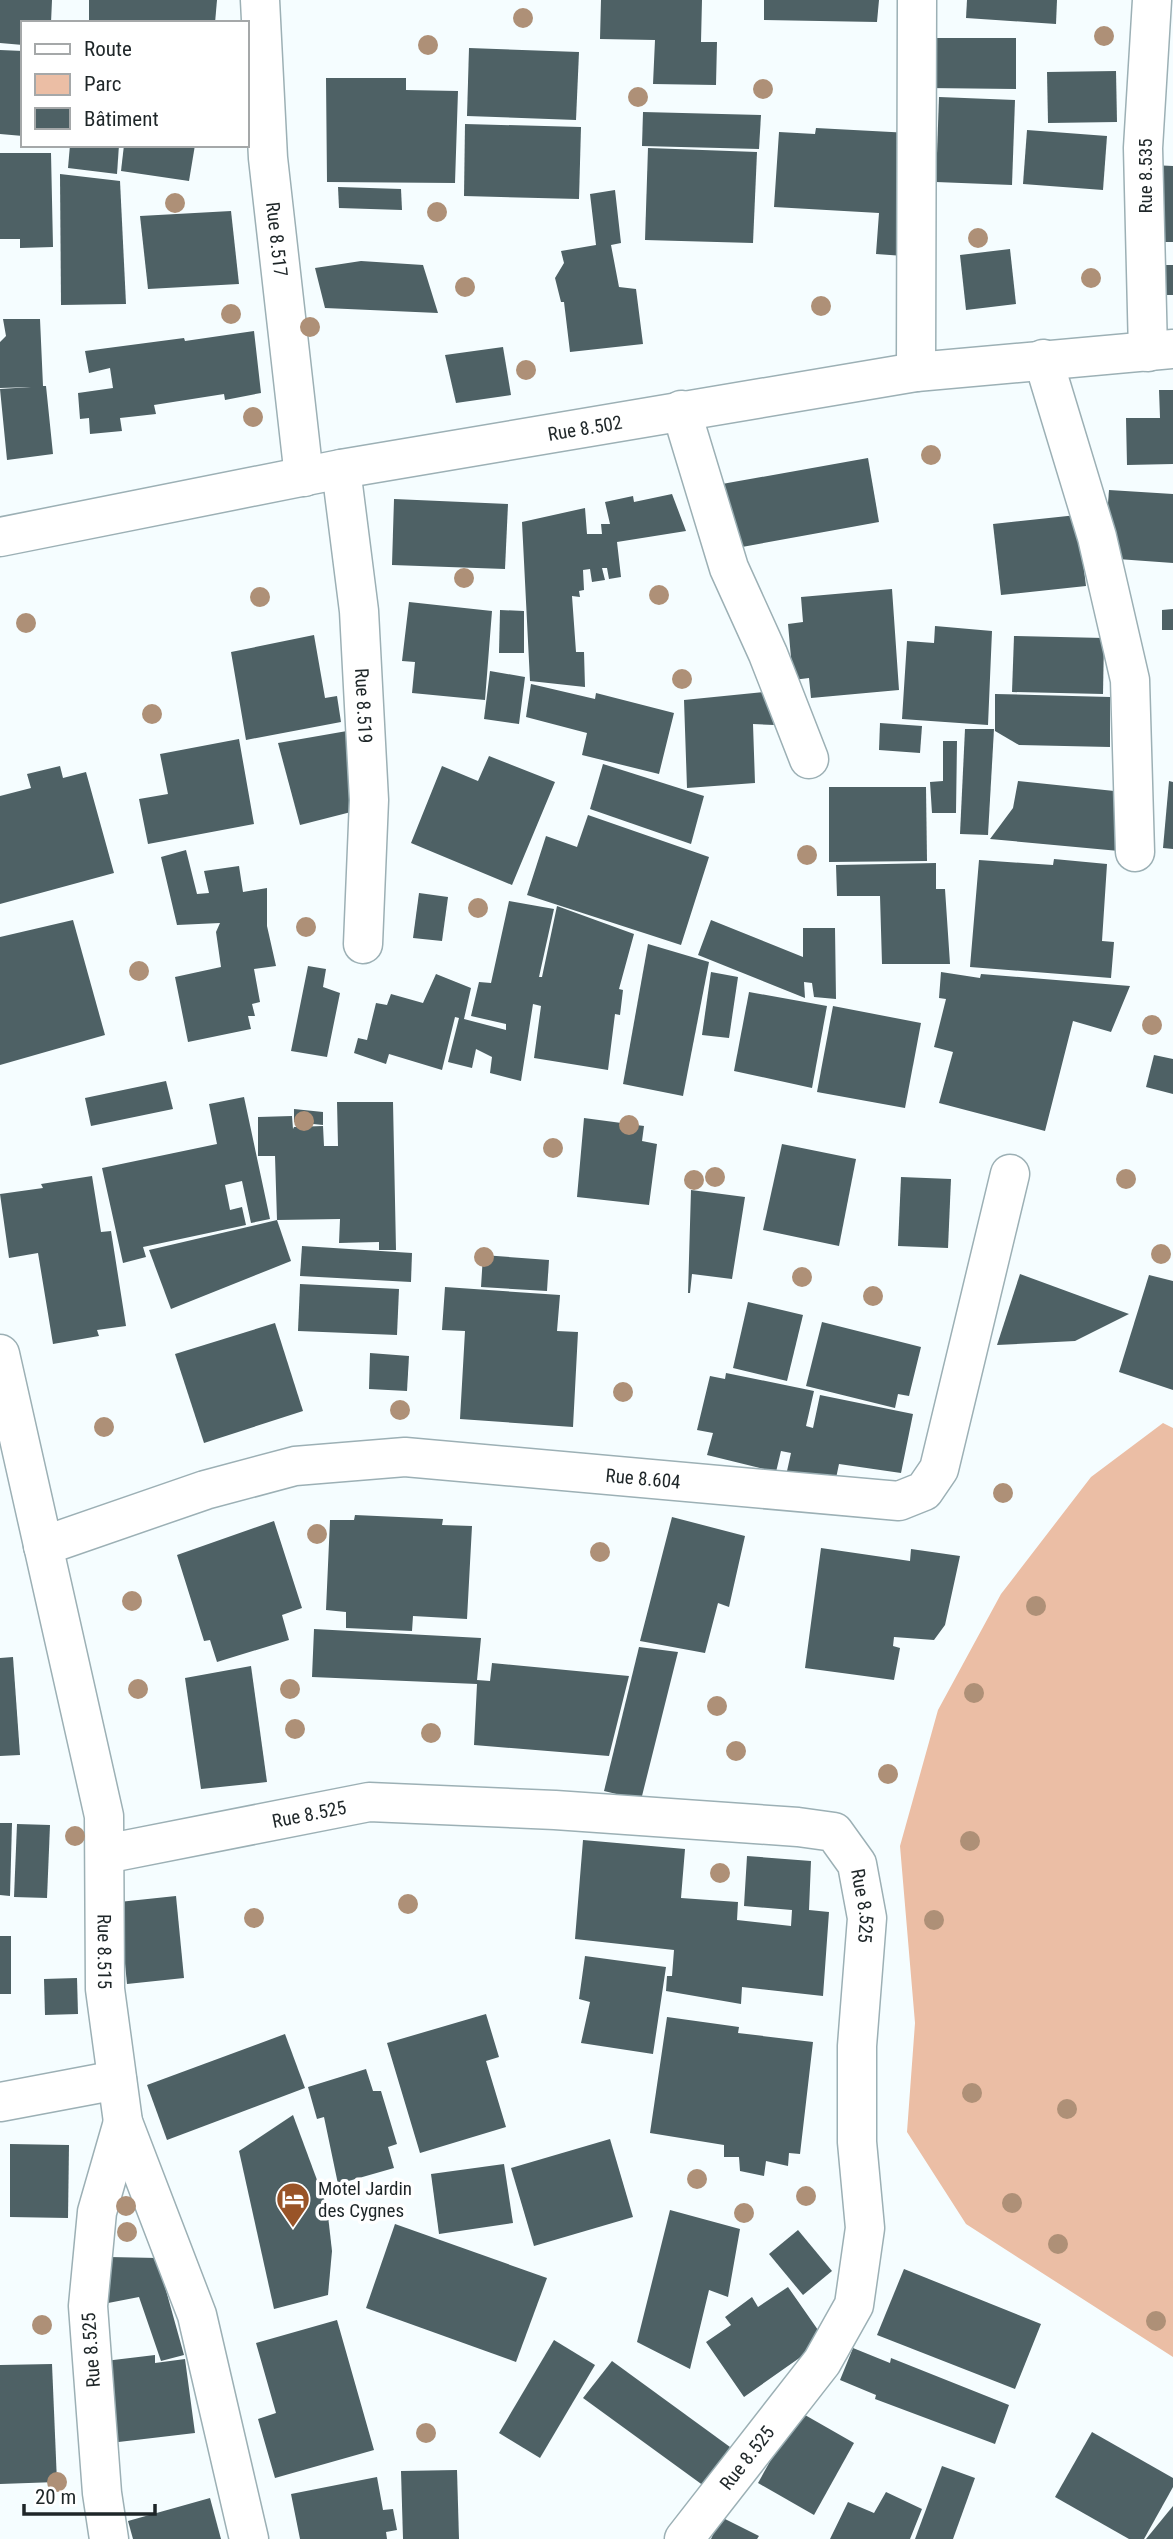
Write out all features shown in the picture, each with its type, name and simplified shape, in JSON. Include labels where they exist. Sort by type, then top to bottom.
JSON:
[{"type":"street","name":"Rue 8.517","points":[[260,0],[268,158],[304,477]]},
{"type":"street","points":[[916,372],[917,0]]},
{"type":"street","name":"Rue 8.535","points":[[1152,0],[1143,148],[1160,351]]},
{"type":"street","name":"Rue 8.502","points":[[0,537],[341,469],[916,372],[1160,351]]},
{"type":"street","points":[[1043,359],[1097,537],[1130,680],[1135,852]]},
{"type":"street","points":[[681,410],[729,568],[768,654],[809,759]]},
{"type":"street","name":"Rue 8.519","points":[[341,469],[359,611],[369,800],[363,944]]},
{"type":"street","name":"Rue 8.604","points":[[43,1546],[205,1490],[296,1466],[405,1457],[899,1501],[924,1491],[939,1469],[1010,1174]]},
{"type":"street","name":"Rue 8.515","points":[[0,1354],[104,1816],[105,1989],[123,2122],[197,2315],[249,2539]]},
{"type":"street","name":"Rue 8.525","points":[[106,1854],[369,1802],[555,1810],[798,1827],[834,1832],[857,1864],[867,1918],[857,2046],[857,2142],[865,2228],[854,2305],[822,2362],[684,2539]]},
{"type":"street","points":[[0,2102],[117,2080]]},
{"type":"street","name":"Rue 8.525","points":[[109,2539],[102,2493],[88,2306],[97,2212],[123,2122]]},
{"type":"green space","points":[[1163,1423],[1173,1428],[1173,2357],[966,2224],[907,2132],[915,2023],[900,1846],[938,1710],[1001,1594],[1091,1477]]},
{"type":"building","points":[[0,0],[52,0],[51,21],[21,21],[21,45],[0,43]]},
{"type":"building","points":[[89,0],[217,0],[215,21],[89,21]]},
{"type":"building","points":[[601,0],[702,0],[701,42],[717,42],[716,85],[653,84],[655,40],[600,39]]},
{"type":"building","points":[[764,0],[879,0],[877,22],[764,20]]},
{"type":"building","points":[[967,0],[1057,0],[1056,24],[966,18]]},
{"type":"building","points":[[926,38],[1016,38],[1016,89],[926,88]]},
{"type":"building","points":[[469,48],[579,52],[576,120],[467,116]]},
{"type":"building","points":[[0,50],[21,51],[21,136],[0,134]]},
{"type":"building","points":[[1116,71],[1117,122],[1048,123],[1047,72]]},
{"type":"building","points":[[326,78],[406,78],[406,90],[458,91],[455,183],[327,182]]},
{"type":"building","points":[[939,97],[1015,100],[1012,185],[936,182]]},
{"type":"building","points":[[643,112],[761,115],[759,149],[642,146]]},
{"type":"building","points":[[465,124],[581,127],[579,199],[464,196]]},
{"type":"building","points":[[816,128],[910,133],[904,256],[876,254],[879,213],[774,207],[779,132],[815,134]]},
{"type":"building","points":[[1027,130],[1107,136],[1103,190],[1023,184]]},
{"type":"building","points":[[70,147],[119,147],[117,174],[68,168]]},
{"type":"building","points":[[124,147],[195,147],[189,181],[121,171]]},
{"type":"building","points":[[648,148],[757,152],[753,243],[645,240]]},
{"type":"building","points":[[0,153],[51,153],[53,247],[20,248],[20,239],[0,239]]},
{"type":"building","points":[[1152,165],[1173,166],[1173,242],[1150,242]]},
{"type":"building","points":[[60,174],[120,181],[126,304],[61,305]]},
{"type":"building","points":[[338,187],[401,189],[402,210],[339,208]]},
{"type":"building","points":[[615,190],[621,243],[611,245],[619,287],[636,289],[643,344],[570,352],[564,302],[561,302],[555,278],[564,263],[561,251],[596,245],[590,194]]},
{"type":"building","points":[[231,211],[239,284],[148,289],[140,216]]},
{"type":"building","points":[[1010,249],[1016,304],[966,310],[960,255]]},
{"type":"building","points":[[361,261],[423,265],[438,313],[325,308],[315,268]]},
{"type":"building","points":[[1153,265],[1173,265],[1173,295],[1153,295]]},
{"type":"building","points":[[3,319],[40,319],[43,386],[46,386],[53,454],[7,460],[0,389],[31,387],[0,388],[0,342],[6,336]]},
{"type":"building","points":[[254,331],[261,393],[225,400],[224,394],[154,405],[156,414],[120,418],[122,431],[90,434],[89,418],[80,419],[78,393],[113,388],[110,368],[89,373],[85,351]]},
{"type":"building","points":[[503,347],[511,395],[456,403],[445,355]]},
{"type":"building","points":[[1159,390],[1173,390],[1173,464],[1127,465],[1126,418],[1160,418]]},
{"type":"building","points":[[868,458],[879,522],[731,549],[722,484]]},
{"type":"building","points":[[1109,490],[1173,494],[1173,563],[1104,558]]},
{"type":"building","points":[[672,494],[686,531],[617,542],[621,577],[609,579],[607,568],[602,568],[605,580],[592,582],[590,569],[583,570],[584,590],[579,591],[580,597],[572,596],[576,652],[584,652],[585,687],[530,681],[522,522],[585,508],[587,534],[602,534],[601,524],[610,524],[605,502],[633,496],[634,502]]},
{"type":"building","points":[[394,499],[508,504],[505,569],[392,565]]},
{"type":"building","points":[[1077,515],[1086,586],[1001,595],[993,524]]},
{"type":"building","points":[[892,589],[899,690],[811,698],[809,678],[793,680],[788,624],[803,622],[801,597]]},
{"type":"building","points":[[409,602],[492,611],[485,700],[412,693],[415,662],[402,661]]},
{"type":"building","points":[[1173,609],[1173,630],[1162,630],[1162,610]]},
{"type":"building","points":[[500,610],[524,611],[524,653],[499,653]]},
{"type":"building","points":[[935,626],[992,631],[988,725],[902,719],[907,641],[934,643]]},
{"type":"building","points":[[314,635],[325,698],[337,696],[341,722],[246,740],[231,652]]},
{"type":"building","points":[[1014,636],[1104,638],[1103,694],[1012,692]]},
{"type":"building","points":[[490,671],[525,677],[519,724],[484,719]]},
{"type":"building","points":[[531,684],[595,699],[596,693],[674,713],[659,774],[582,755],[587,733],[526,717]]},
{"type":"building","points":[[764,692],[774,725],[753,724],[755,783],[687,788],[684,700]]},
{"type":"building","points":[[995,694],[1110,697],[1110,747],[1019,745],[995,731]]},
{"type":"building","points":[[880,723],[922,726],[920,753],[879,750]]},
{"type":"building","points":[[965,729],[994,729],[988,835],[960,834]]},
{"type":"building","points":[[347,731],[351,812],[300,825],[278,743]]},
{"type":"building","points":[[239,739],[254,824],[148,844],[139,799],[168,794],[160,754]]},
{"type":"building","points":[[943,741],[957,741],[956,813],[932,813],[930,782],[943,781]]},
{"type":"building","points":[[489,756],[555,782],[512,885],[411,843],[442,766],[478,781]]},
{"type":"building","points":[[603,764],[704,796],[691,844],[590,809]]},
{"type":"building","points":[[60,766],[63,778],[86,772],[114,873],[0,904],[0,796],[31,788],[27,774]]},
{"type":"building","points":[[1018,781],[1124,792],[1119,851],[990,839],[1013,808]]},
{"type":"building","points":[[1169,781],[1173,782],[1173,849],[1163,848]]},
{"type":"building","points":[[829,787],[926,787],[927,861],[829,862]]},
{"type":"building","points":[[588,815],[709,857],[681,945],[527,895],[546,836],[577,847]]},
{"type":"building","points":[[186,850],[197,894],[209,893],[204,871],[239,866],[243,892],[267,888],[267,926],[276,966],[254,969],[260,1002],[252,1004],[255,1016],[248,1016],[251,1029],[188,1042],[175,977],[221,967],[216,932],[220,923],[177,925],[161,857]]},
{"type":"building","points":[[1054,859],[1107,864],[1102,941],[1114,942],[1111,978],[970,967],[979,860],[1053,865]]},
{"type":"building","points":[[936,863],[936,889],[945,889],[950,964],[882,964],[880,896],[837,896],[836,865]]},
{"type":"building","points":[[419,893],[448,897],[442,941],[413,938]]},
{"type":"building","points":[[509,901],[554,909],[539,977],[542,977],[557,906],[634,934],[619,989],[623,990],[620,1015],[615,1014],[608,1070],[534,1058],[541,1006],[533,1004],[521,1081],[490,1073],[492,1057],[476,1049],[472,1068],[448,1062],[459,1018],[455,1017],[442,1070],[389,1054],[386,1064],[354,1053],[358,1038],[367,1040],[376,1003],[387,1005],[391,994],[423,1003],[436,974],[471,988],[464,1019],[506,1030],[506,1024],[471,1016],[479,982],[491,983]]},
{"type":"building","points":[[73,920],[105,1035],[0,1065],[0,937]]},
{"type":"building","points":[[711,920],[803,957],[803,928],[835,928],[836,999],[814,997],[812,983],[804,982],[805,998],[698,955]]},
{"type":"building","points":[[648,944],[709,962],[683,1096],[623,1084]]},
{"type":"building","points":[[308,966],[326,969],[323,987],[340,993],[327,1057],[291,1051]]},
{"type":"building","points":[[711,972],[738,977],[729,1038],[702,1035]]},
{"type":"building","points":[[941,972],[980,978],[981,974],[1130,986],[1111,1032],[1073,1021],[1045,1131],[939,1103],[953,1052],[934,1047],[946,999],[939,998]]},
{"type":"building","points":[[749,992],[827,1006],[812,1088],[734,1071]]},
{"type":"building","points":[[833,1006],[921,1023],[905,1108],[817,1092]]},
{"type":"building","points":[[1154,1055],[1173,1059],[1173,1094],[1146,1087]]},
{"type":"building","points":[[166,1081],[173,1109],[91,1126],[85,1098]]},
{"type":"building","points":[[244,1097],[270,1219],[251,1223],[242,1181],[225,1185],[230,1210],[242,1207],[246,1225],[143,1247],[146,1257],[123,1263],[102,1168],[217,1144],[209,1104]]},
{"type":"building","points":[[337,1102],[393,1102],[396,1250],[379,1250],[379,1242],[339,1243],[340,1219],[277,1220],[275,1156],[258,1156],[258,1117],[292,1116],[293,1129],[323,1126],[324,1146],[338,1146]]},
{"type":"building","points":[[294,1109],[323,1112],[323,1125],[294,1122]]},
{"type":"building","points":[[584,1118],[644,1126],[642,1141],[657,1144],[649,1205],[577,1197]]},
{"type":"building","points":[[782,1144],[856,1159],[839,1246],[763,1230]]},
{"type":"building","points":[[92,1176],[101,1232],[111,1231],[126,1326],[97,1330],[99,1336],[53,1344],[38,1253],[9,1258],[0,1194],[43,1188],[41,1184]]},
{"type":"building","points":[[901,1177],[951,1179],[948,1248],[898,1246]]},
{"type":"building","points":[[691,1190],[745,1197],[732,1279],[692,1274],[688,1293]]},
{"type":"building","points":[[277,1220],[291,1261],[171,1309],[149,1250]]},
{"type":"building","points":[[302,1246],[412,1253],[411,1282],[300,1276]]},
{"type":"building","points":[[483,1255],[549,1260],[547,1291],[481,1287]]},
{"type":"building","points":[[1020,1274],[1129,1314],[1075,1341],[997,1345]]},
{"type":"building","points":[[1149,1275],[1173,1281],[1173,1390],[1119,1372]]},
{"type":"building","points":[[300,1284],[399,1289],[397,1335],[298,1331]]},
{"type":"building","points":[[445,1287],[560,1295],[557,1331],[578,1332],[573,1427],[460,1419],[465,1331],[442,1330]]},
{"type":"building","points":[[748,1302],[803,1315],[787,1381],[733,1368]]},
{"type":"building","points":[[822,1322],[921,1347],[909,1396],[898,1394],[895,1408],[806,1386]]},
{"type":"building","points":[[275,1323],[303,1411],[204,1443],[175,1354]]},
{"type":"building","points":[[370,1353],[409,1356],[407,1391],[369,1389]]},
{"type":"building","points":[[726,1373],[814,1391],[806,1426],[813,1428],[820,1395],[913,1414],[901,1473],[839,1464],[835,1483],[785,1480],[791,1453],[781,1451],[776,1472],[707,1455],[713,1433],[697,1430],[710,1376],[725,1379]]},
{"type":"building","points":[[355,1515],[443,1519],[442,1525],[472,1526],[467,1619],[413,1616],[412,1631],[346,1628],[346,1612],[326,1610],[330,1520],[354,1520]]},
{"type":"building","points":[[672,1517],[745,1536],[729,1607],[718,1603],[705,1653],[640,1641]]},
{"type":"building","points":[[274,1521],[302,1608],[282,1615],[289,1640],[217,1662],[210,1640],[204,1641],[177,1555]]},
{"type":"building","points":[[821,1548],[910,1561],[911,1549],[960,1556],[945,1625],[934,1640],[894,1637],[893,1646],[900,1648],[894,1680],[805,1668]]},
{"type":"building","points":[[314,1629],[481,1638],[477,1680],[490,1681],[492,1663],[629,1676],[609,1756],[474,1745],[477,1684],[312,1677]]},
{"type":"building","points":[[639,1647],[678,1652],[641,1800],[604,1791]]},
{"type":"building","points":[[13,1657],[20,1755],[0,1756],[0,1658]]},
{"type":"building","points":[[251,1666],[267,1782],[201,1789],[185,1678]]},
{"type":"building","points":[[0,1823],[12,1823],[10,1896],[0,1895]]},
{"type":"building","points":[[17,1824],[50,1825],[47,1898],[14,1897]]},
{"type":"building","points":[[583,1840],[685,1849],[681,1898],[738,1902],[737,1920],[791,1926],[792,1910],[744,1906],[747,1856],[811,1861],[809,1910],[829,1912],[823,1996],[742,1987],[741,2004],[666,1991],[667,1976],[672,1976],[674,1950],[575,1939]]},
{"type":"building","points":[[176,1896],[184,1978],[127,1984],[119,1902]]},
{"type":"building","points":[[0,1936],[11,1936],[11,1994],[0,1994]]},
{"type":"building","points":[[585,1956],[666,1967],[653,2054],[581,2043],[590,2002],[579,1999]]},
{"type":"building","points":[[77,1978],[78,2014],[45,2015],[44,1979]]},
{"type":"building","points":[[486,2014],[499,2057],[486,2061],[506,2127],[420,2153],[387,2043]]},
{"type":"building","points":[[667,2017],[739,2027],[738,2033],[813,2042],[800,2154],[789,2153],[788,2166],[766,2161],[764,2176],[740,2171],[739,2157],[724,2157],[724,2145],[650,2133]]},
{"type":"building","points":[[285,2034],[305,2088],[167,2140],[147,2085]]},
{"type":"building","points":[[366,2069],[373,2091],[381,2091],[397,2144],[388,2147],[394,2168],[338,2184],[324,2117],[317,2119],[308,2087]]},
{"type":"building","name":"Motel Jardin des Cygnes","points":[[293,2115],[327,2207],[332,2251],[328,2295],[274,2309],[239,2151]]},
{"type":"building","points":[[610,2139],[633,2217],[534,2246],[511,2168]]},
{"type":"building","points":[[10,2144],[69,2145],[68,2218],[10,2217]]},
{"type":"building","points":[[504,2164],[513,2223],[439,2234],[431,2174]]},
{"type":"building","points":[[670,2210],[740,2229],[728,2297],[709,2290],[690,2369],[637,2342]]},
{"type":"building","points":[[395,2224],[547,2278],[516,2362],[366,2308]]},
{"type":"building","points":[[798,2230],[832,2271],[803,2295],[769,2254]]},
{"type":"building","points":[[109,2257],[157,2258],[184,2355],[161,2361],[139,2297],[103,2304]]},
{"type":"building","points":[[904,2269],[1041,2324],[1015,2389],[877,2335]]},
{"type":"building","points":[[788,2287],[825,2340],[744,2397],[706,2342],[731,2325],[725,2317],[752,2297],[758,2307]]},
{"type":"building","points":[[337,2320],[374,2450],[275,2478],[258,2419],[276,2413],[256,2343]]},
{"type":"building","points":[[554,2340],[595,2365],[540,2458],[499,2433]]},
{"type":"building","points":[[853,2348],[890,2363],[891,2358],[1009,2405],[995,2444],[875,2399],[876,2395],[840,2380]]},
{"type":"building","points":[[155,2355],[155,2363],[185,2359],[195,2433],[110,2443],[105,2361]]},
{"type":"building","points":[[612,2361],[730,2447],[704,2486],[583,2398]]},
{"type":"building","points":[[52,2364],[57,2482],[0,2484],[0,2365]]},
{"type":"building","points":[[798,2411],[854,2443],[814,2515],[758,2483]]},
{"type":"building","points":[[1092,2432],[1173,2478],[1173,2487],[1144,2539],[1129,2539],[1055,2497]]},
{"type":"building","points":[[942,2466],[975,2478],[953,2539],[915,2539]]},
{"type":"building","points":[[457,2470],[459,2539],[403,2539],[401,2471]]},
{"type":"building","points":[[377,2477],[383,2510],[393,2509],[397,2530],[386,2532],[387,2539],[300,2539],[291,2494]]},
{"type":"building","points":[[886,2492],[922,2509],[910,2539],[830,2539],[848,2502],[874,2513]]},
{"type":"building","points":[[210,2498],[221,2539],[133,2539],[128,2521]]},
{"type":"building","points":[[1173,2506],[1173,2539],[1146,2539]]},
{"type":"building","points":[[721,2517],[759,2536],[757,2539],[711,2539]]},
{"type":"place","name":"Motel Jardin des Cygnes","points":[[293,2229]]}]
